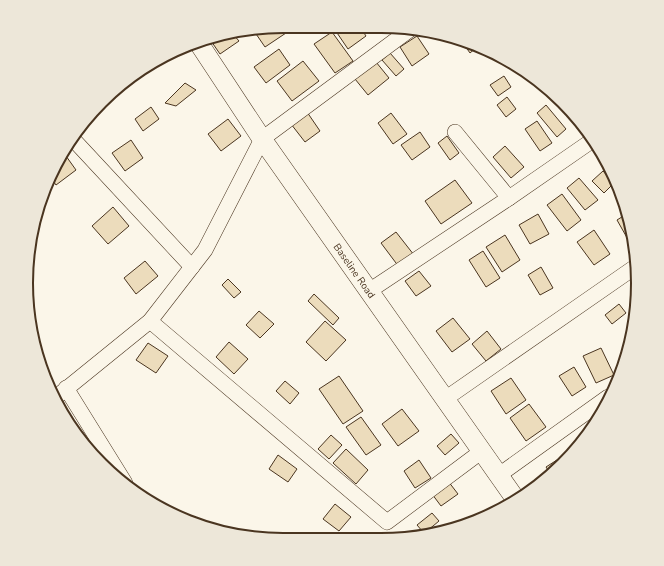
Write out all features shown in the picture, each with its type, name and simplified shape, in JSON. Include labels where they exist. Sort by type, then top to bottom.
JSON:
[{"type":"main road","name":"Baseline Road","points":[[201,47],[262,139],[513,496]]},
{"type":"street","points":[[113,466],[60,393],[150,321],[205,250],[262,139],[403,34]]},
{"type":"street","points":[[455,132],[509,198]]},
{"type":"street","points":[[76,142],[192,267]]},
{"type":"street","points":[[369,291],[588,143]]},
{"type":"street","points":[[445,399],[630,270]]},
{"type":"street","points":[[150,321],[387,522],[482,451]]},
{"type":"street","points":[[499,475],[601,402]]},
{"type":"building","points":[[286,33],[265,47],[256,35]]},
{"type":"building","points":[[333,33],[353,61],[335,73],[314,44]]},
{"type":"building","points":[[337,33],[364,33],[366,36],[348,49]]},
{"type":"building","points":[[417,36],[429,54],[412,66],[400,47]]},
{"type":"building","points":[[236,38],[239,41],[220,54],[213,43]]},
{"type":"building","points":[[467,48],[473,50],[470,53]]},
{"type":"building","points":[[279,49],[290,65],[266,83],[254,67]]},
{"type":"building","points":[[390,53],[404,69],[396,76],[382,60]]},
{"type":"building","points":[[303,61],[319,81],[292,101],[277,81]]},
{"type":"building","points":[[376,62],[389,78],[368,95],[355,79]]},
{"type":"building","points":[[504,76],[511,87],[498,96],[490,85]]},
{"type":"building","points":[[185,83],[196,90],[176,106],[165,103]]},
{"type":"building","points":[[507,97],[516,109],[506,117],[497,105]]},
{"type":"building","points":[[546,105],[566,129],[557,137],[537,113]]},
{"type":"building","points":[[151,107],[159,119],[143,131],[135,119]]},
{"type":"building","points":[[307,112],[320,131],[305,142],[291,124]]},
{"type":"building","points":[[391,113],[407,134],[393,144],[378,123]]},
{"type":"building","points":[[228,119],[241,136],[221,151],[208,134]]},
{"type":"building","points":[[537,121],[552,143],[540,151],[525,129]]},
{"type":"building","points":[[420,132],[430,147],[412,160],[401,145]]},
{"type":"building","points":[[447,136],[459,153],[450,160],[438,143]]},
{"type":"building","points":[[131,140],[143,158],[125,171],[112,153]]},
{"type":"building","points":[[505,146],[524,167],[511,178],[493,157]]},
{"type":"building","points":[[67,157],[76,170],[56,185],[54,182]]},
{"type":"building","points":[[603,171],[611,186],[604,193],[592,181]]},
{"type":"building","points":[[579,178],[598,200],[585,210],[567,188]]},
{"type":"building","points":[[455,180],[472,203],[441,224],[425,201]]},
{"type":"building","points":[[562,194],[581,220],[567,231],[547,205]]},
{"type":"building","points":[[113,207],[129,226],[108,244],[92,226]]},
{"type":"building","points":[[538,214],[549,234],[530,244],[519,225]]},
{"type":"building","points":[[622,217],[627,237],[617,220]]},
{"type":"building","points":[[594,230],[610,254],[594,265],[577,242]]},
{"type":"building","points":[[396,232],[414,255],[399,267],[381,243]]},
{"type":"building","points":[[505,235],[520,260],[502,272],[486,247]]},
{"type":"building","points":[[483,251],[500,278],[486,287],[469,260]]},
{"type":"building","points":[[145,261],[158,276],[136,294],[124,278]]},
{"type":"building","points":[[541,267],[553,288],[540,295],[528,275]]},
{"type":"building","points":[[419,271],[431,286],[416,296],[405,281]]},
{"type":"building","points":[[228,279],[241,292],[234,298],[222,285]]},
{"type":"building","points":[[314,294],[339,318],[333,325],[308,301]]},
{"type":"building","points":[[619,304],[626,313],[612,324],[605,315]]},
{"type":"building","points":[[259,311],[274,324],[260,338],[246,325]]},
{"type":"building","points":[[453,318],[470,339],[452,352],[436,331]]},
{"type":"building","points":[[325,321],[346,340],[326,361],[306,342]]},
{"type":"building","points":[[487,331],[501,349],[486,361],[472,344]]},
{"type":"building","points":[[229,342],[248,359],[234,374],[216,357]]},
{"type":"building","points":[[148,343],[168,356],[156,373],[136,360]]},
{"type":"building","points":[[601,348],[613,375],[596,383],[583,356]]},
{"type":"building","points":[[574,367],[586,387],[572,396],[559,376]]},
{"type":"building","points":[[339,376],[363,411],[343,424],[319,389]]},
{"type":"building","points":[[511,378],[526,400],[506,414],[491,391]]},
{"type":"building","points":[[285,381],[299,393],[290,404],[276,391]]},
{"type":"building","points":[[529,404],[546,427],[526,441],[510,418]]},
{"type":"building","points":[[402,409],[419,431],[398,446],[382,424]]},
{"type":"building","points":[[361,417],[381,445],[366,455],[346,427]]},
{"type":"building","points":[[451,434],[459,443],[445,455],[437,446]]},
{"type":"building","points":[[331,435],[342,445],[329,459],[318,449]]},
{"type":"building","points":[[346,449],[368,470],[356,484],[333,463]]},
{"type":"building","points":[[278,455],[297,469],[288,482],[269,469]]},
{"type":"building","points":[[560,458],[548,469],[546,467]]},
{"type":"building","points":[[419,460],[431,478],[415,488],[404,471]]},
{"type":"building","points":[[448,481],[458,494],[441,506],[432,494]]},
{"type":"building","points":[[335,504],[351,517],[339,531],[323,519]]},
{"type":"building","points":[[432,513],[439,521],[431,528],[421,530],[417,525]]}]
